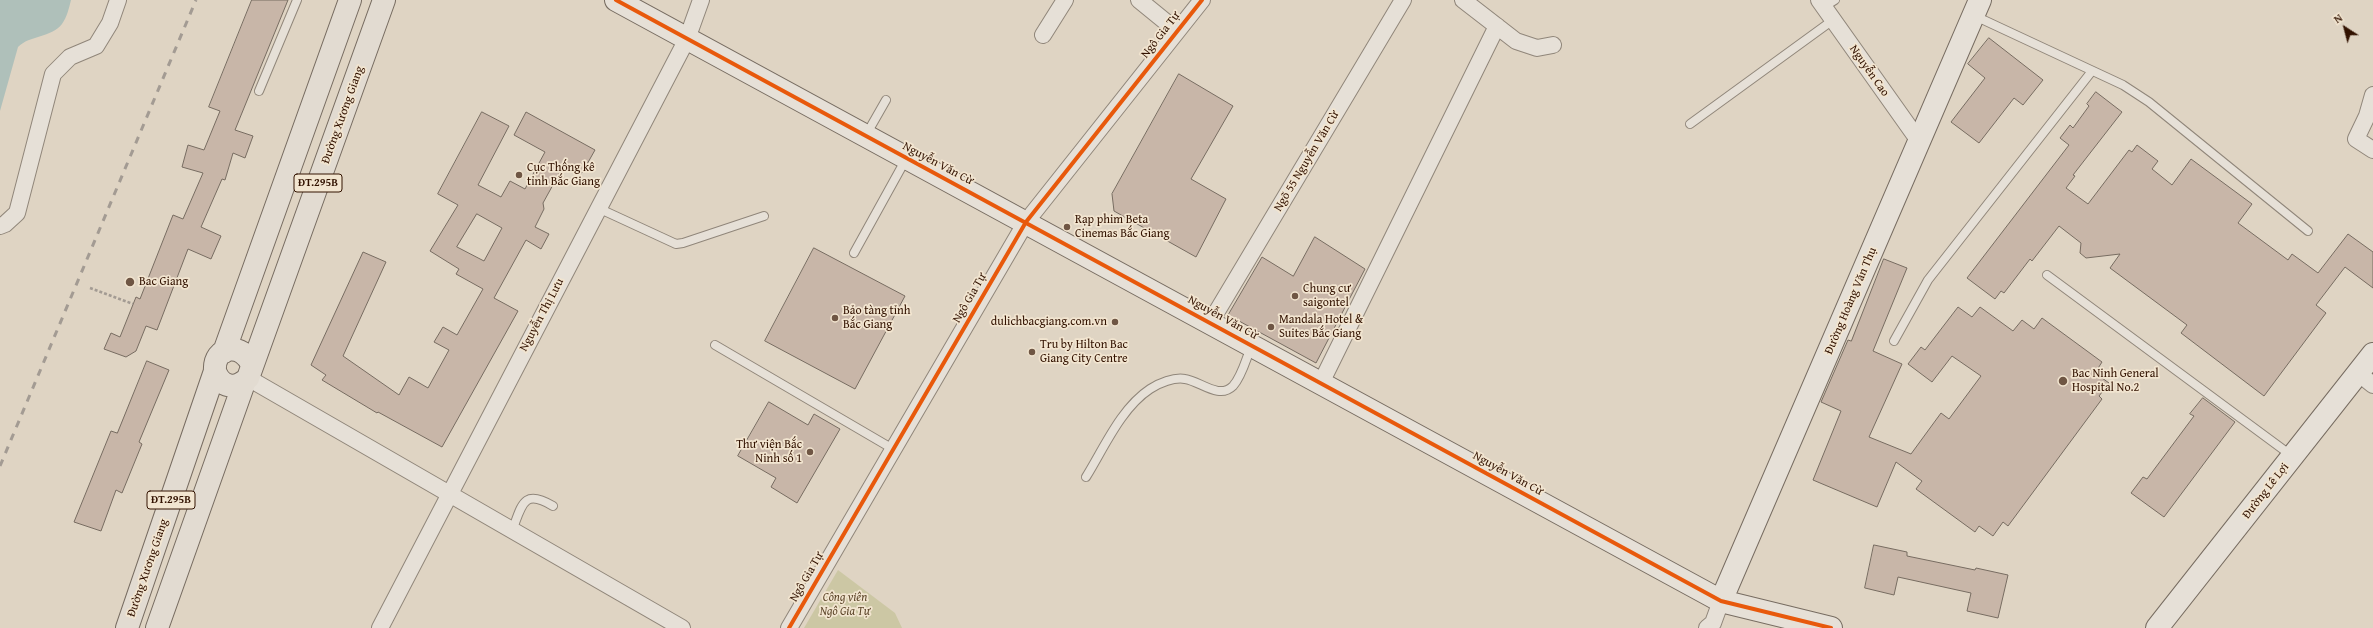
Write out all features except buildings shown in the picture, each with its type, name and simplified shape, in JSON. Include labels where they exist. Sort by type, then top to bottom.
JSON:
[{"type":"main road","name":"ĐT.295B","points":[[215,372],[216,360],[224,352],[350,0]]},
{"type":"main road","name":"Đường Xương Giang","points":[[157,628],[384,0]]},
{"type":"main road","points":[[215,372],[221,382],[227,386],[234,386],[248,375],[242,352],[233,349],[224,352]]},
{"type":"main road","name":"Đường Xương Giang","points":[[127,628],[215,372]]},
{"type":"street","points":[[0,226],[5,224],[17,214],[54,74],[70,57],[96,46],[110,23],[118,0]]},
{"type":"street","name":"Nguyễn Văn Cừ","points":[[616,0],[1721,601],[1831,628]]},
{"type":"street","name":"Nguyễn Thị Lưu","points":[[380,628],[448,494],[687,39],[701,0]]},
{"type":"street","points":[[1043,35],[1065,0]]},
{"type":"street","points":[[1139,0],[1177,31]]},
{"type":"street","name":"Ngô Gia Tự","points":[[789,628],[1026,222],[1202,0]]},
{"type":"street","name":"Ngõ 55 Nguyễn Văn Cừ","points":[[1210,323],[1404,0]]},
{"type":"street","points":[[1463,0],[1525,45],[1537,48],[1553,45]]},
{"type":"street","name":"Nguyễn Cao","points":[[1828,7],[1919,141]]},
{"type":"street","name":"Đường Hoàng Văn Thụ","points":[[1721,601],[1977,8]]},
{"type":"street","points":[[1321,383],[1497,26]]},
{"type":"street","points":[[2373,95],[2367,116],[2356,139],[2373,150]]},
{"type":"street","name":"Đường Lê Lợi","points":[[2157,628],[2293,456],[2366,379],[2373,354]]},
{"type":"street","points":[[248,375],[448,494],[682,628]]},
{"type":"street","points":[[1707,628],[1713,623],[1721,601]]},
{"type":"lane","points":[[259,91],[297,0]]},
{"type":"lane","points":[[1690,124],[1828,7]]},
{"type":"lane","points":[[1977,8],[2092,71],[2123,85],[2149,102],[2308,231]]},
{"type":"lane","points":[[1894,341],[1928,280],[2092,71]]},
{"type":"lane","points":[[865,136],[886,100]]},
{"type":"lane","points":[[854,253],[907,158]]},
{"type":"lane","points":[[598,208],[676,244],[684,243],[764,216]]},
{"type":"lane","points":[[2047,275],[2293,456]]},
{"type":"lane","points":[[715,345],[893,449]]},
{"type":"lane","points":[[1086,477],[1126,413],[1138,398],[1166,381],[1184,378],[1216,391],[1224,391],[1236,381],[1252,345]]},
{"type":"lane","points":[[512,530],[524,501],[532,497],[540,498],[554,506]]},
{"type":"path","points":[[90,288],[133,304]]},
{"type":"green space","name":"Công viên Ngô Gia Tự","points":[[838,570],[895,613],[902,628],[804,628]]},
{"type":"shaded area","points":[[0,0],[71,0],[68,12],[62,24],[57,29],[28,40],[18,47],[0,111]]},
{"type":"railway","points":[[0,466],[196,0]]},
{"type":"cycle path","points":[[616,0],[1721,601],[1831,628]]},
{"type":"cycle path","points":[[789,628],[1026,222],[1202,0]]},
{"type":"place","name":"Cục Thống kê tỉnh Bắc Giang","points":[[519,175]]},
{"type":"place","name":"Rạp phim Beta Cinemas Bắc Giang","points":[[1067,227]]},
{"type":"place","name":"Bac Giang","points":[[130,282]]},
{"type":"place","name":"Chung cư saigontel","points":[[1295,296]]},
{"type":"place","name":"Bảo tàng tỉnh Bắc Giang","points":[[835,318]]},
{"type":"place","name":"dulichbacgiang.com.vn","points":[[1115,322]]},
{"type":"place","name":"Mandala Hotel & Suites Bắc Giang","points":[[1271,327]]},
{"type":"place","name":"Tru by Hilton Bac Giang City Centre","points":[[1032,352]]},
{"type":"place","name":"Bac Ninh General Hospital No.2","points":[[2063,381]]},
{"type":"place","name":"Thư viện Bắc Ninh số 1","points":[[810,452]]}]
